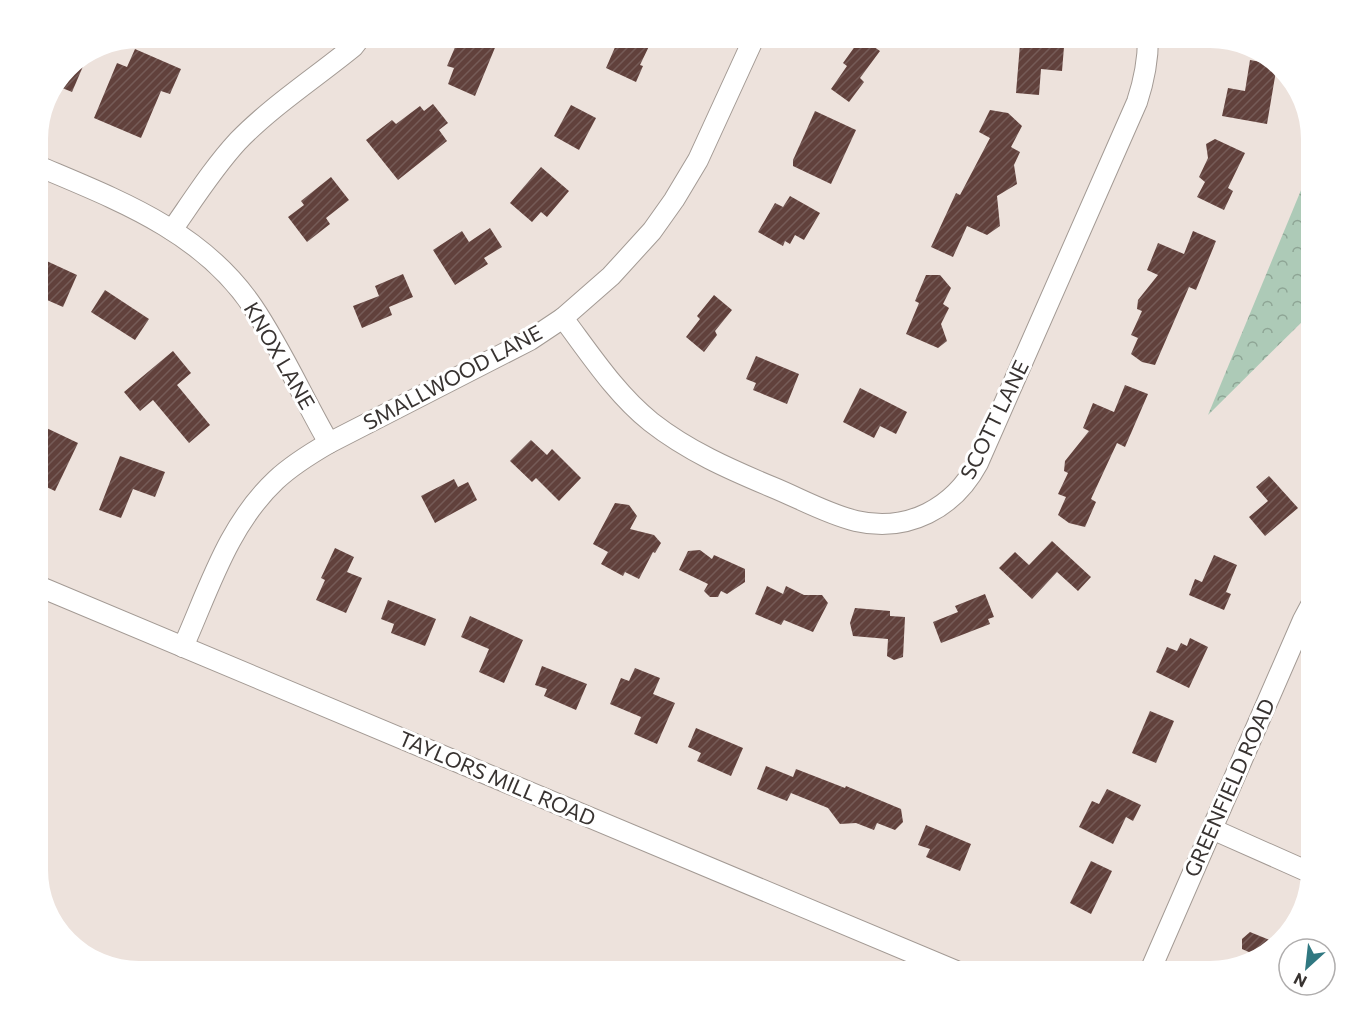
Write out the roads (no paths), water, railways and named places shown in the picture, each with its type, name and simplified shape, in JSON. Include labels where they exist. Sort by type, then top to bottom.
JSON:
[{"type":"street","points":[[172,230],[217,166],[238,141],[352,48]]},
{"type":"street","name":"SMALLWOOD LANE","points":[[183,647],[225,552],[244,517],[277,480],[301,460],[329,443],[530,340],[563,318],[611,276],[652,231],[674,200],[698,160],[749,48]]},
{"type":"street","name":"SCOTT LANE","points":[[563,318],[624,397],[650,422],[696,453],[831,512],[857,521],[893,523],[925,516],[944,505],[958,492],[978,463],[1137,102],[1143,84],[1148,48]]},
{"type":"street","name":"KNOX LANE","points":[[48,170],[134,207],[199,249],[234,283],[252,305],[329,443]]},
{"type":"street","name":"TAYLORS MILL ROAD","points":[[48,590],[929,961]]},
{"type":"street","name":"GREENFIELD ROAD","points":[[1155,961],[1301,627]]},
{"type":"street","points":[[1212,830],[1301,869]]}]
